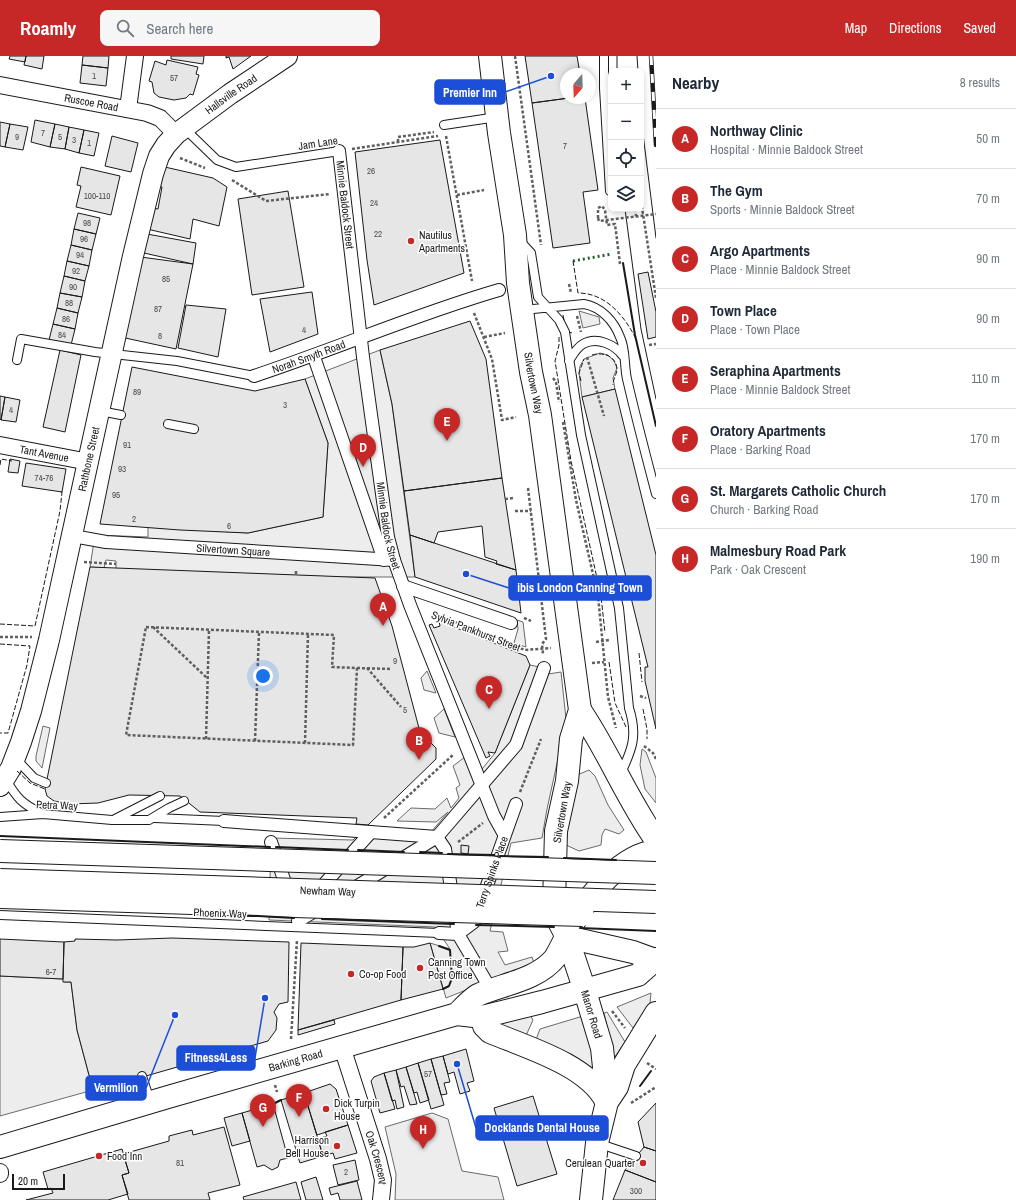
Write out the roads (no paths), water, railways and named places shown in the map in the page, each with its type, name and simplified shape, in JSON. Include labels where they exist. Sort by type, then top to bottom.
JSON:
[{"type":"main road","name":"Silvertown Way","points":[[490,56],[497,116],[515,236],[515,252],[522,310],[531,372],[540,415],[580,710],[571,739],[567,781],[556,831],[554,904],[558,920],[568,937]]},
{"type":"main road","name":"Silvertown Way","points":[[580,710],[595,732],[640,817],[656,840]]},
{"type":"main road","points":[[0,851],[656,873]]},
{"type":"main road","name":"Barking Road","points":[[0,1147],[150,1102],[457,1014],[488,987],[538,972],[550,965],[568,937],[573,923],[582,908],[612,874],[634,857],[656,851]]},
{"type":"main road","name":"Newham Way","points":[[0,868],[656,890]]},
{"type":"main road","name":"Newham Way","points":[[0,880],[656,902]]},
{"type":"main road","name":"Newham Way","points":[[0,897],[656,917]]},
{"type":"main road","points":[[568,937],[633,952],[656,959]]},
{"type":"main road","name":"Manor Road","points":[[568,937],[602,1048],[604,1067],[604,1098],[591,1200]]},
{"type":"main road","points":[[457,1014],[482,1017],[542,1002],[584,988],[638,975],[656,959]]},
{"type":"main road","name":"Manor Road","points":[[604,1098],[617,1087],[624,1065],[656,1013]]},
{"type":"main road","points":[[482,1017],[484,1026],[490,1032],[554,1059],[581,1073],[604,1098]]},
{"type":"street","points":[[128,109],[135,56]]},
{"type":"street","name":"Hallsville Road","points":[[180,131],[230,94],[287,56]]},
{"type":"street","name":"Ruscoe Road","points":[[0,85],[147,113],[160,118],[180,131]]},
{"type":"street","name":"Rathbone Street","points":[[3,783],[15,758],[33,704],[73,536],[153,174],[166,145],[180,131]]},
{"type":"street","name":"Minnie Baldock Street","points":[[339,150],[361,339],[388,538],[389,560],[403,586],[465,745],[494,816],[504,834]]},
{"type":"street","name":"Norah Smyth Road","points":[[254,376],[314,357],[470,298],[499,290]]},
{"type":"street","points":[[314,357],[389,560]]},
{"type":"street","name":"Tant Avenue","points":[[0,445],[89,462]]},
{"type":"street","name":"Silvertown Square","points":[[73,536],[106,542],[389,560]]},
{"type":"street","name":"Sylvia Pankhurst Street","points":[[403,586],[511,623]]},
{"type":"street","points":[[298,921],[436,837],[516,745],[544,668]]},
{"type":"street","name":"Terry Spinks Place","points":[[458,934],[474,922],[504,834],[516,804]]},
{"type":"street","points":[[224,821],[436,837],[445,849],[458,934],[488,987]]},
{"type":"street","points":[[298,921],[319,888],[370,832]]},
{"type":"street","points":[[271,842],[298,921]]},
{"type":"street","points":[[319,888],[319,925]]},
{"type":"street","points":[[439,933],[458,934]]},
{"type":"street","name":"Oak Crescent","points":[[342,1047],[378,1159],[383,1180],[381,1200]]},
{"type":"lane","points":[[604,56],[604,88],[609,176]]},
{"type":"lane","points":[[444,125],[497,116]]},
{"type":"lane","name":"Jam Lane","points":[[180,131],[201,143],[217,160],[236,167],[339,150]]},
{"type":"lane","points":[[515,236],[531,253],[538,297],[559,320],[565,332],[581,435],[619,608],[629,708],[634,722],[634,741],[631,752],[619,778]]},
{"type":"lane","points":[[522,310],[584,304],[592,305],[603,312],[612,322],[621,338],[627,378],[656,494]]},
{"type":"lane","name":"Norah Smyth Road","points":[[17,360],[21,339],[112,354],[176,361],[254,376]]},
{"type":"lane","points":[[569,361],[575,350],[584,343],[595,341],[608,343],[619,350],[624,357]]},
{"type":"lane","points":[[100,411],[121,414]]},
{"type":"lane","points":[[168,424],[194,429]]},
{"type":"lane","points":[[15,758],[34,778],[46,783]]},
{"type":"lane","points":[[3,783],[25,806],[43,814]]},
{"type":"lane","points":[[112,820],[160,796]]},
{"type":"lane","points":[[155,818],[169,808],[184,801]]},
{"type":"lane","name":"Petra Way","points":[[0,817],[43,814],[112,820],[141,821],[155,818],[224,821]]},
{"type":"lane","name":"Phoenix Way","points":[[0,915],[319,925],[439,933]]},
{"type":"lane","points":[[142,1076],[150,1102]]},
{"type":"lane","points":[[598,1143],[636,1156]]},
{"type":"tram line","points":[[617,56],[617,68]]},
{"type":"tram line","points":[[637,56],[638,68]]},
{"type":"tram line","points":[[644,140],[656,238]]},
{"type":"tram line","points":[[625,212],[641,329],[656,399]]},
{"type":"railway","points":[[651,56],[656,145]]},
{"type":"place","name":"Premier Inn","points":[[551,76]]},
{"type":"place","name":"Nautilus Apartments","points":[[411,241]]},
{"type":"place","name":"Seraphina Apartments","points":[[447,441]]},
{"type":"place","name":"Town Place","points":[[363,467]]},
{"type":"place","name":"ibis London Canning Town","points":[[466,574]]},
{"type":"place","name":"Northway Clinic","points":[[383,626]]},
{"type":"place","name":"Argo Apartments","points":[[489,709]]},
{"type":"place","name":"The Gym","points":[[419,760]]},
{"type":"place","name":"Canning Town Post Office","points":[[420,968]]},
{"type":"place","name":"Co-op Food","points":[[351,974]]},
{"type":"place","name":"Fitness4Less","points":[[265,998]]},
{"type":"place","name":"Vermilion","points":[[175,1015]]},
{"type":"place","name":"Docklands Dental House","points":[[457,1064]]},
{"type":"place","name":"Dick Turpin House","points":[[326,1109]]},
{"type":"place","name":"Oratory Apartments","points":[[299,1117]]},
{"type":"place","name":"St. Margarets Catholic Church","points":[[263,1127]]},
{"type":"place","name":"Harrison Bell House","points":[[337,1146]]},
{"type":"place","name":"Malmesbury Road Park","points":[[423,1149]]},
{"type":"place","name":"Food Inn","points":[[99,1156]]},
{"type":"place","name":"Cerulean Quarter","points":[[643,1163]]}]
